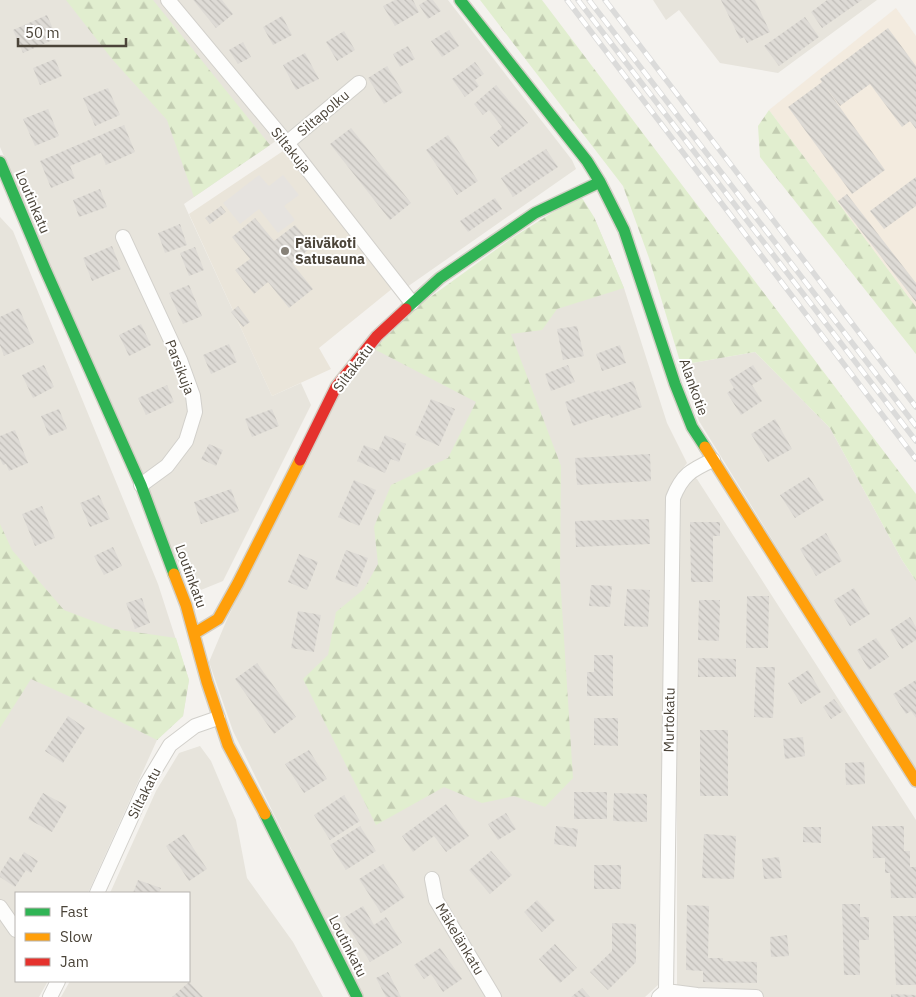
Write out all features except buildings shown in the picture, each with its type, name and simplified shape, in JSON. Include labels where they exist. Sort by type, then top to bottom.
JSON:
[{"type":"street","name":"Siltakuja","points":[[168,0],[287,143],[412,303]]},
{"type":"street","name":"Alankotie","points":[[460,0],[587,161],[600,182],[624,230],[675,384],[692,427],[916,781]]},
{"type":"street","name":"Siltapolku","points":[[287,143],[359,83]]},
{"type":"street","name":"Loutinkatu","points":[[0,162],[45,269],[141,485],[186,605],[218,718],[235,760],[252,788],[357,997]]},
{"type":"street","name":"Siltakatu","points":[[195,633],[218,619],[342,378],[377,336],[440,278],[535,213],[600,182]]},
{"type":"street","name":"Parsikuja","points":[[123,237],[180,360],[193,396],[195,412],[186,441],[181,448],[167,466],[141,485]]},
{"type":"street","name":"Murtokatu","points":[[662,994],[673,498],[678,483],[689,472],[713,460]]},
{"type":"street","name":"Siltakatu","points":[[97,892],[146,785],[170,745],[195,726],[218,718]]},
{"type":"street","name":"Mäkelänkatu","points":[[432,879],[436,900],[494,997]]},
{"type":"street","points":[[0,906],[15,928]]},
{"type":"street","points":[[662,994],[756,997]]},
{"type":"shaded area","points":[[0,0],[448,0],[572,160],[576,169],[407,287],[286,134],[184,204],[272,396],[301,383],[311,405],[223,581],[196,592],[170,548],[0,147]]},
{"type":"shaded area","points":[[653,0],[877,0],[778,73],[720,63],[679,10],[666,20]]},
{"type":"shaded area","points":[[896,8],[916,36],[916,307],[769,110]]},
{"type":"shaded area","name":"Päiväkoti Satusauna","points":[[283,151],[393,288],[319,348],[331,369],[272,396],[189,214]]},
{"type":"shaded area","points":[[259,175],[269,186],[283,175],[299,195],[284,206],[295,220],[278,233],[259,209],[240,224],[223,203]]},
{"type":"shaded area","points":[[0,217],[13,231],[158,584],[189,680],[183,716],[157,740],[88,892],[15,892],[15,982],[47,982],[39,997],[0,997]]},
{"type":"shaded area","points":[[594,217],[624,288],[667,423],[687,463],[674,480],[667,512],[658,985],[645,997],[364,997],[233,731],[209,662],[228,617],[346,377],[418,306]]},
{"type":"shaded area","points":[[755,352],[830,428],[902,560],[916,581],[916,772],[699,421],[681,365]]},
{"type":"shaded area","points":[[693,477],[697,479],[916,820],[916,997],[677,997],[677,510],[683,486]]},
{"type":"shaded area","points":[[200,746],[211,761],[236,820],[247,878],[293,942],[323,997],[61,997],[69,982],[190,982],[190,892],[110,892],[156,791],[179,753]]},
{"type":"green space","points":[[66,0],[153,0],[270,145],[194,197],[167,120],[112,59]]},
{"type":"green space","points":[[480,0],[542,0],[916,494],[916,581],[902,560],[830,428],[755,352],[681,365],[649,258],[623,186]]},
{"type":"green space","points":[[769,110],[916,307],[916,354],[760,157],[758,126]]},
{"type":"green space","points":[[582,198],[594,217],[624,288],[557,309],[542,330],[511,334],[561,466],[560,577],[573,778],[545,807],[514,796],[482,803],[444,787],[376,825],[303,679],[328,655],[336,612],[364,589],[378,564],[374,527],[391,485],[448,458],[476,402],[374,349],[418,306],[512,238],[566,204]]},
{"type":"green space","points":[[0,524],[12,550],[64,610],[114,629],[176,638],[189,680],[183,716],[157,740],[31,679],[0,728]]},
{"type":"railway","points":[[567,0],[916,459]]},
{"type":"railway","points":[[578,0],[916,441]]},
{"type":"railway","points":[[589,0],[916,426]]},
{"type":"railway","points":[[605,0],[916,407]]},
{"type":"traffic: fast","points":[[460,0],[587,161],[600,182],[624,230],[675,384],[692,427],[705,447]]},
{"type":"traffic: fast","points":[[0,162],[45,269],[141,485],[174,574]]},
{"type":"traffic: fast","points":[[406,309],[440,278],[535,213],[600,182]]},
{"type":"traffic: fast","points":[[265,814],[357,997]]},
{"type":"traffic: slow","points":[[705,447],[916,781]]},
{"type":"traffic: slow","points":[[195,633],[218,619],[300,460]]},
{"type":"traffic: slow","points":[[174,574],[186,605],[207,682],[228,745],[265,814]]},
{"type":"traffic: jam","points":[[300,460],[336,387],[377,336],[406,309]]},
{"type":"place","name":"Päiväkoti Satusauna","points":[[285,251]]}]
